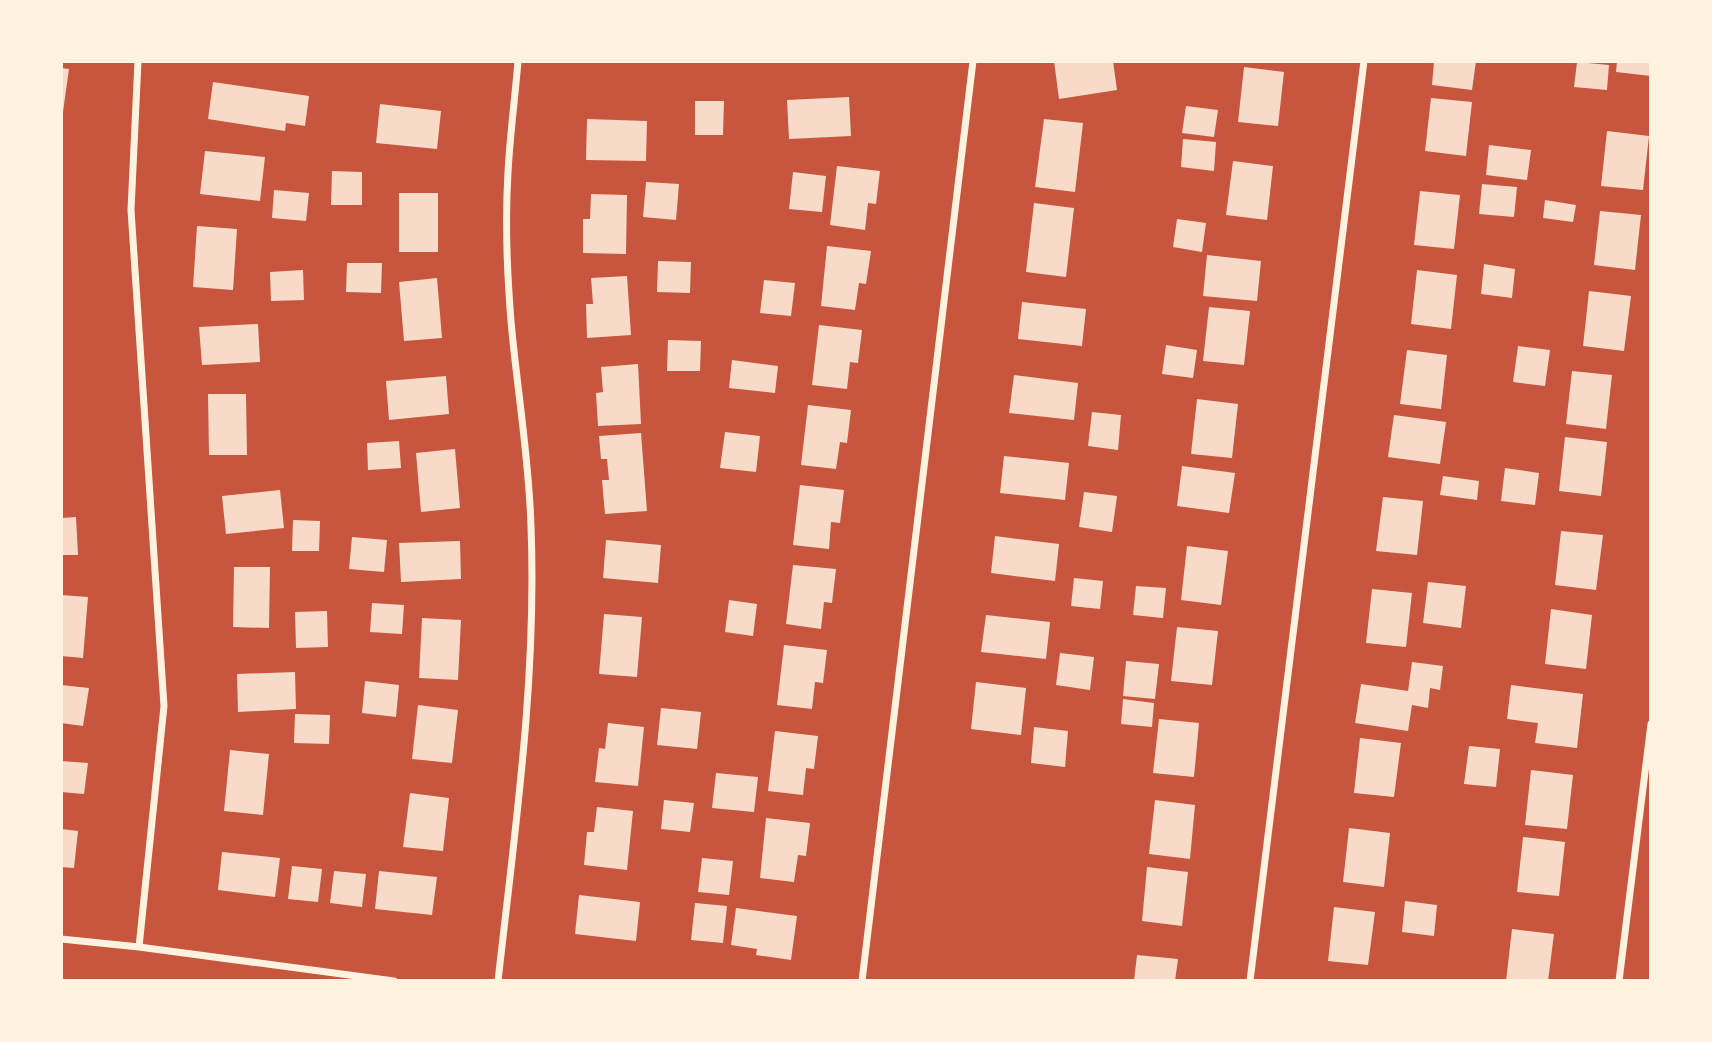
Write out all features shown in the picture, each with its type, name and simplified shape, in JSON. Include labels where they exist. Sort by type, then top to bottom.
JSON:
[{"type":"street","points":[[138,61],[131,210],[164,706],[139,947]]},
{"type":"street","points":[[498,981],[529,705],[532,642],[530,501],[526,437],[511,321],[508,244],[508,173],[518,61]]},
{"type":"street","points":[[862,981],[973,61]]},
{"type":"street","points":[[1250,981],[1364,61]]},
{"type":"street","points":[[1619,981],[1651,724]]},
{"type":"street","points":[[61,939],[394,981]]},
{"type":"building","points":[[1054,61],[1113,61],[1117,90],[1059,99]]},
{"type":"building","points":[[1434,61],[1476,61],[1472,90],[1432,85]]},
{"type":"building","points":[[1617,61],[1651,61],[1651,76],[1616,72]]},
{"type":"building","points":[[1577,62],[1609,65],[1607,90],[1574,87]]},
{"type":"building","points":[[1244,67],[1284,72],[1278,126],[1238,122]]},
{"type":"building","points":[[61,68],[69,69],[63,112],[61,112]]},
{"type":"building","points":[[213,82],[309,96],[305,126],[286,123],[285,131],[208,119]]},
{"type":"building","points":[[849,97],[851,136],[789,139],[787,100]]},
{"type":"building","points":[[1431,98],[1472,102],[1466,156],[1425,151]]},
{"type":"building","points":[[695,101],[724,101],[723,135],[695,135]]},
{"type":"building","points":[[380,104],[441,111],[437,149],[376,143]]},
{"type":"building","points":[[1186,106],[1218,110],[1214,137],[1182,133]]},
{"type":"building","points":[[587,119],[647,121],[646,161],[586,160]]},
{"type":"building","points":[[1044,119],[1083,123],[1075,192],[1035,187]]},
{"type":"building","points":[[1607,131],[1649,136],[1643,190],[1601,186]]},
{"type":"building","points":[[1183,139],[1216,142],[1214,171],[1181,167]]},
{"type":"building","points":[[1489,145],[1531,150],[1527,180],[1486,175]]},
{"type":"building","points":[[205,151],[265,157],[260,201],[200,194]]},
{"type":"building","points":[[1233,161],[1273,166],[1267,220],[1226,215]]},
{"type":"building","points":[[837,166],[880,171],[876,204],[868,203],[865,230],[830,225]]},
{"type":"building","points":[[332,171],[362,172],[362,205],[331,205]]},
{"type":"building","points":[[793,172],[826,176],[822,212],[789,209]]},
{"type":"building","points":[[646,182],[679,184],[676,220],[643,217]]},
{"type":"building","points":[[1482,184],[1517,187],[1514,217],[1479,214]]},
{"type":"building","points":[[274,190],[309,193],[306,221],[272,218]]},
{"type":"building","points":[[1420,191],[1460,195],[1454,249],[1414,245]]},
{"type":"building","points":[[399,193],[438,193],[438,252],[399,252]]},
{"type":"building","points":[[591,194],[627,195],[626,254],[583,253],[583,219],[590,219]]},
{"type":"building","points":[[1545,200],[1576,205],[1573,222],[1543,218]]},
{"type":"building","points":[[1034,203],[1074,208],[1066,277],[1026,272]]},
{"type":"building","points":[[1600,211],[1641,215],[1635,270],[1594,265]]},
{"type":"building","points":[[1177,219],[1206,223],[1202,252],[1173,247]]},
{"type":"building","points":[[197,226],[237,229],[233,290],[193,287]]},
{"type":"building","points":[[827,246],[871,251],[866,284],[859,283],[855,310],[821,306]]},
{"type":"building","points":[[1207,255],[1261,261],[1257,301],[1203,296]]},
{"type":"building","points":[[658,261],[691,262],[690,293],[657,292]]},
{"type":"building","points":[[347,263],[382,263],[381,293],[346,292]]},
{"type":"building","points":[[1484,264],[1515,269],[1512,298],[1481,294]]},
{"type":"building","points":[[303,270],[304,300],[271,301],[270,272]]},
{"type":"building","points":[[1417,270],[1457,275],[1451,329],[1411,324]]},
{"type":"building","points":[[627,276],[631,335],[587,338],[586,304],[593,304],[591,278]]},
{"type":"building","points":[[437,278],[442,338],[404,341],[399,282]]},
{"type":"building","points":[[764,280],[795,283],[791,316],[760,313]]},
{"type":"building","points":[[1589,291],[1631,296],[1624,351],[1583,346]]},
{"type":"building","points":[[1022,302],[1086,309],[1082,346],[1018,339]]},
{"type":"building","points":[[1209,307],[1250,311],[1244,365],[1203,361]]},
{"type":"building","points":[[258,324],[260,362],[202,365],[199,327]]},
{"type":"building","points":[[819,325],[862,330],[858,363],[850,362],[847,389],[812,385]]},
{"type":"building","points":[[668,340],[701,341],[700,371],[667,371]]},
{"type":"building","points":[[1166,345],[1197,350],[1193,378],[1162,374]]},
{"type":"building","points":[[1518,346],[1550,350],[1545,386],[1513,382]]},
{"type":"building","points":[[1407,350],[1447,355],[1441,409],[1400,404]]},
{"type":"building","points":[[732,360],[778,366],[775,393],[729,388]]},
{"type":"building","points":[[638,364],[641,424],[598,426],[596,393],[603,392],[601,367]]},
{"type":"building","points":[[1572,371],[1612,375],[1606,429],[1566,424]]},
{"type":"building","points":[[1014,375],[1078,383],[1074,420],[1009,413]]},
{"type":"building","points":[[446,376],[449,414],[389,420],[386,381]]},
{"type":"building","points":[[208,394],[246,394],[247,455],[209,455]]},
{"type":"building","points":[[1197,399],[1238,404],[1232,458],[1191,454]]},
{"type":"building","points":[[808,405],[851,410],[847,443],[840,442],[836,469],[801,465]]},
{"type":"building","points":[[1092,412],[1121,415],[1118,450],[1088,446]]},
{"type":"building","points":[[1394,415],[1446,422],[1440,464],[1388,457]]},
{"type":"building","points":[[725,432],[760,436],[756,472],[720,468]]},
{"type":"building","points":[[641,433],[647,511],[605,514],[602,480],[609,480],[607,459],[601,459],[599,436]]},
{"type":"building","points":[[1565,437],[1607,442],[1601,496],[1559,491]]},
{"type":"building","points":[[399,441],[401,468],[368,470],[367,443]]},
{"type":"building","points":[[455,449],[460,508],[421,512],[416,453]]},
{"type":"building","points":[[1004,456],[1069,463],[1065,500],[1000,493]]},
{"type":"building","points":[[1182,466],[1235,473],[1229,513],[1177,506]]},
{"type":"building","points":[[1505,468],[1539,473],[1535,505],[1501,501]]},
{"type":"building","points":[[1443,476],[1479,481],[1477,500],[1440,495]]},
{"type":"building","points":[[800,485],[844,490],[840,523],[831,522],[829,549],[793,545]]},
{"type":"building","points":[[280,490],[284,528],[226,534],[222,496]]},
{"type":"building","points":[[1084,492],[1117,496],[1112,532],[1079,527]]},
{"type":"building","points":[[1383,497],[1423,501],[1417,555],[1376,551]]},
{"type":"building","points":[[76,517],[78,555],[61,555],[61,518]]},
{"type":"building","points":[[293,520],[320,521],[319,551],[292,551]]},
{"type":"building","points":[[1561,531],[1603,535],[1596,590],[1555,585]]},
{"type":"building","points":[[995,536],[1059,544],[1055,581],[991,573]]},
{"type":"building","points":[[352,537],[387,540],[384,572],[349,569]]},
{"type":"building","points":[[606,540],[661,545],[658,583],[603,578]]},
{"type":"building","points":[[460,541],[461,579],[401,582],[399,543]]},
{"type":"building","points":[[1187,546],[1228,551],[1221,605],[1181,600]]},
{"type":"building","points":[[793,565],[836,569],[832,603],[824,602],[821,629],[786,624]]},
{"type":"building","points":[[234,567],[270,567],[269,628],[233,627]]},
{"type":"building","points":[[1074,578],[1103,581],[1100,609],[1071,606]]},
{"type":"building","points":[[1428,582],[1466,586],[1461,628],[1423,623]]},
{"type":"building","points":[[1136,586],[1166,588],[1163,618],[1133,615]]},
{"type":"building","points":[[1372,589],[1412,593],[1406,647],[1366,643]]},
{"type":"building","points":[[61,595],[88,597],[83,658],[61,656]]},
{"type":"building","points":[[729,600],[757,604],[753,636],[725,632]]},
{"type":"building","points":[[372,603],[404,605],[402,634],[370,632]]},
{"type":"building","points":[[1551,609],[1592,615],[1586,669],[1545,664]]},
{"type":"building","points":[[327,611],[328,647],[296,648],[295,612]]},
{"type":"building","points":[[604,614],[642,617],[637,677],[599,674]]},
{"type":"building","points":[[986,615],[1050,622],[1046,659],[981,652]]},
{"type":"building","points":[[422,618],[461,620],[458,680],[419,678]]},
{"type":"building","points":[[1177,627],[1218,631],[1212,685],[1171,681]]},
{"type":"building","points":[[784,645],[827,650],[823,683],[815,682],[812,709],[777,705]]},
{"type":"building","points":[[1060,653],[1094,657],[1090,690],[1056,685]]},
{"type":"building","points":[[1126,661],[1159,664],[1155,699],[1123,696]]},
{"type":"building","points":[[1412,662],[1443,666],[1440,690],[1430,688],[1428,708],[1412,705],[1408,731],[1355,723],[1361,684],[1408,691]]},
{"type":"building","points":[[295,672],[296,709],[238,712],[237,674]]},
{"type":"building","points":[[365,681],[399,685],[396,717],[362,713]]},
{"type":"building","points":[[976,682],[1026,688],[1021,735],[971,729]]},
{"type":"building","points":[[61,685],[89,688],[83,726],[61,723]]},
{"type":"building","points":[[1511,685],[1583,694],[1577,748],[1535,743],[1538,723],[1507,719]]},
{"type":"building","points":[[1123,699],[1154,703],[1152,727],[1121,724]]},
{"type":"building","points":[[418,705],[458,710],[452,763],[412,759]]},
{"type":"building","points":[[661,708],[701,712],[697,749],[657,745]]},
{"type":"building","points":[[295,714],[330,715],[329,744],[294,743]]},
{"type":"building","points":[[1159,719],[1199,723],[1194,777],[1153,773]]},
{"type":"building","points":[[608,723],[644,727],[638,786],[595,782],[599,748],[605,749]]},
{"type":"building","points":[[1034,727],[1068,731],[1065,767],[1031,763]]},
{"type":"building","points":[[775,731],[818,736],[814,769],[806,768],[803,795],[768,791]]},
{"type":"building","points":[[1360,738],[1401,743],[1394,797],[1354,793]]},
{"type":"building","points":[[1469,746],[1500,749],[1496,787],[1464,784]]},
{"type":"building","points":[[230,750],[269,754],[263,815],[224,811]]},
{"type":"building","points":[[61,761],[88,763],[84,794],[61,792]]},
{"type":"building","points":[[1531,770],[1573,775],[1567,829],[1525,825]]},
{"type":"building","points":[[716,773],[758,777],[754,812],[712,808]]},
{"type":"building","points":[[410,793],[449,798],[443,851],[403,847]]},
{"type":"building","points":[[664,800],[694,803],[690,832],[661,829]]},
{"type":"building","points":[[1155,800],[1195,805],[1190,859],[1149,854]]},
{"type":"building","points":[[597,807],[633,811],[627,870],[584,865],[587,832],[594,832]]},
{"type":"building","points":[[766,818],[810,823],[806,856],[798,855],[794,882],[760,878]]},
{"type":"building","points":[[1349,828],[1390,833],[1384,887],[1343,882]]},
{"type":"building","points":[[61,829],[78,831],[74,868],[61,867]]},
{"type":"building","points":[[1523,837],[1565,842],[1559,896],[1517,892]]},
{"type":"building","points":[[222,852],[280,858],[275,897],[218,890]]},
{"type":"building","points":[[702,858],[733,861],[729,895],[698,892]]},
{"type":"building","points":[[292,866],[322,869],[318,902],[288,899]]},
{"type":"building","points":[[1147,867],[1188,872],[1182,926],[1142,921]]},
{"type":"building","points":[[334,871],[366,874],[362,907],[330,903]]},
{"type":"building","points":[[379,871],[437,877],[432,915],[375,909]]},
{"type":"building","points":[[579,895],[640,902],[636,941],[575,934]]},
{"type":"building","points":[[1405,901],[1437,905],[1434,936],[1402,932]]},
{"type":"building","points":[[695,903],[727,906],[723,943],[691,940]]},
{"type":"building","points":[[1334,907],[1375,912],[1368,965],[1328,961]]},
{"type":"building","points":[[736,908],[797,916],[791,960],[756,955],[757,949],[731,945]]},
{"type":"building","points":[[1512,929],[1554,934],[1548,981],[1506,981]]},
{"type":"building","points":[[1137,955],[1178,959],[1175,981],[1134,981]]}]
